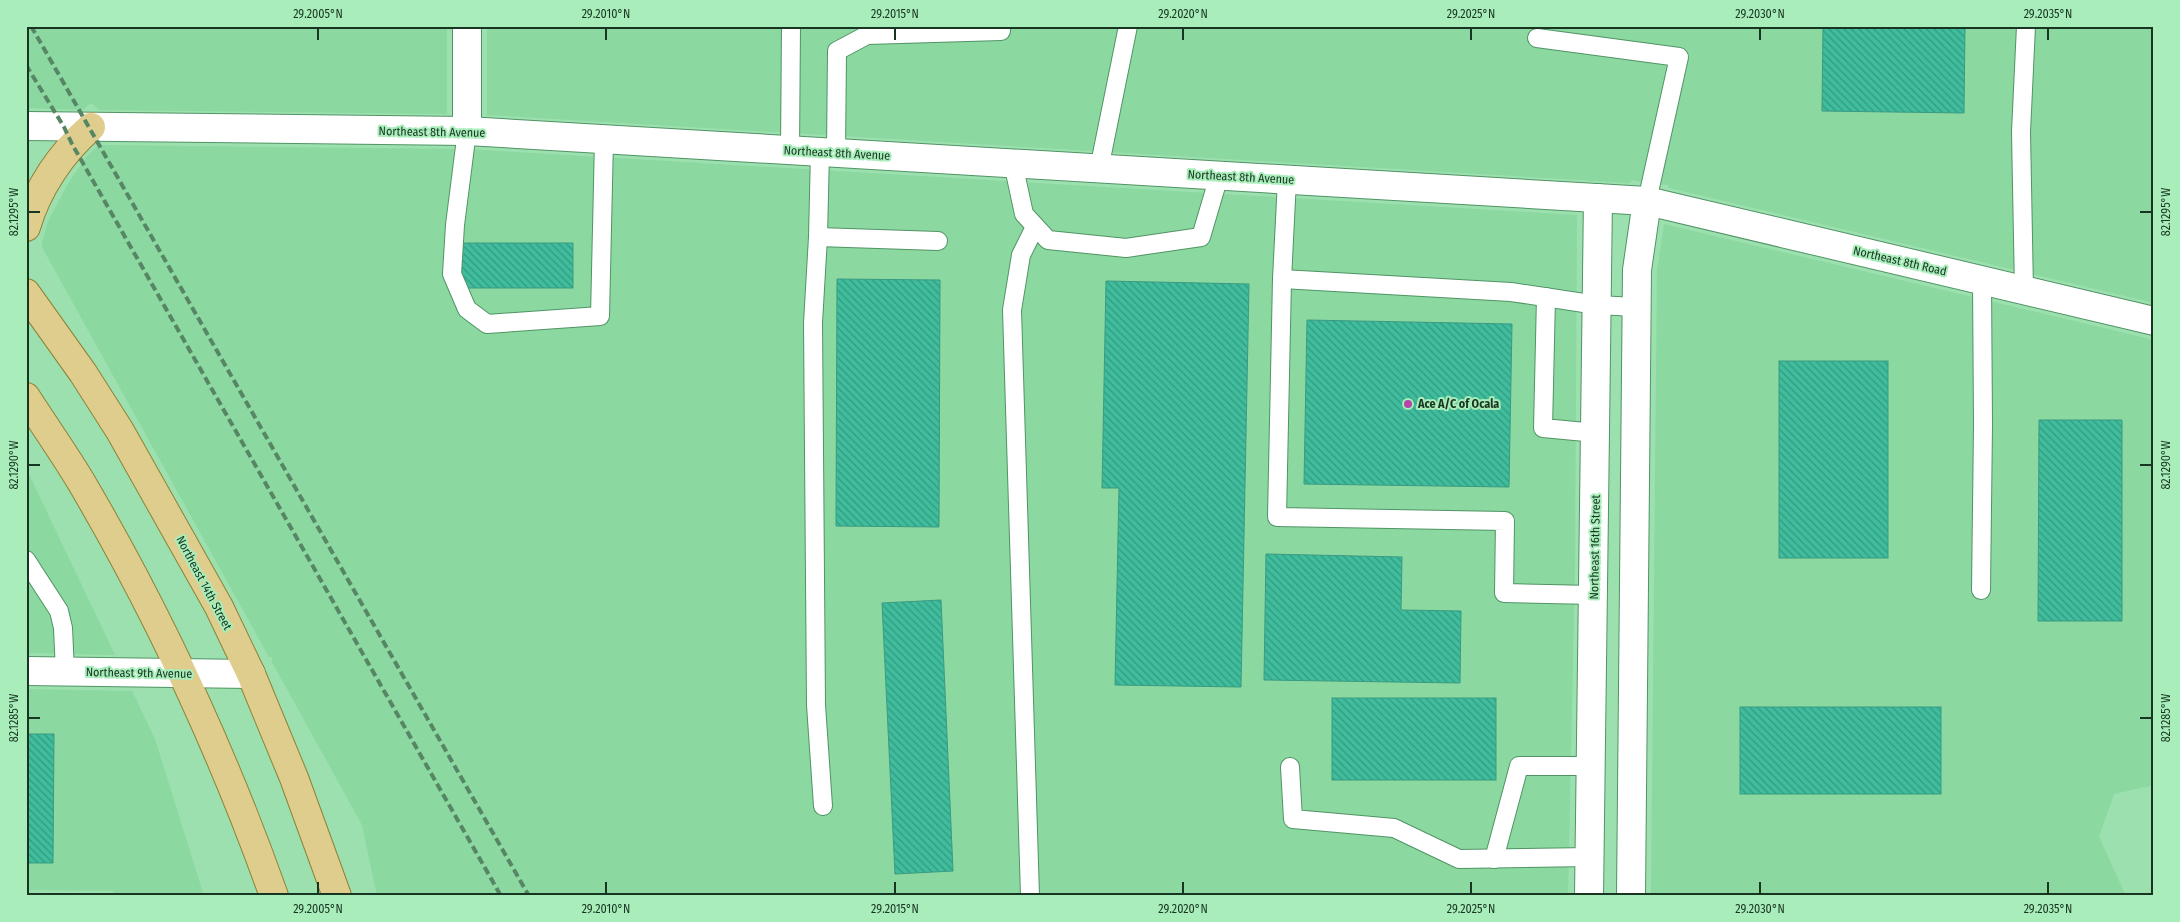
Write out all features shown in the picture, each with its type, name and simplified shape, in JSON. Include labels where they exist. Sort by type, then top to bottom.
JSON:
[{"type":"main road","points":[[467,26],[467,132]]},
{"type":"main road","name":"Northeast 8th Avenue","points":[[26,126],[467,132],[1647,201]]},
{"type":"main road","points":[[26,226],[51,173],[72,144],[91,128]]},
{"type":"main road","name":"Northeast 16th Street","points":[[1589,896],[1595,565],[1598,198]]},
{"type":"main road","points":[[1630,896],[1636,307],[1637,270],[1647,201]]},
{"type":"main road","name":"Northeast 8th Road","points":[[1647,201],[2154,321]]},
{"type":"main road","name":"Northeast 14th Street","points":[[29,290],[120,431],[219,607],[251,674],[294,778],[337,896]]},
{"type":"main road","points":[[29,405],[80,479],[141,590],[184,674],[220,753],[247,820],[274,896]]},
{"type":"main road","points":[[1596,433],[1635,433]]},
{"type":"main road","points":[[1595,565],[1634,564]]},
{"type":"main road","name":"Northeast 9th Avenue","points":[[26,671],[251,674]]},
{"type":"main road","points":[[1590,852],[1631,848]]},
{"type":"lane","points":[[790,150],[791,26]]},
{"type":"lane","points":[[823,806],[816,705],[813,323],[818,237],[838,51],[867,35],[1001,31],[1001,26]]},
{"type":"lane","points":[[1099,169],[1128,26]]},
{"type":"lane","points":[[2024,291],[2021,132],[2026,26]]},
{"type":"lane","points":[[1537,38],[1679,57],[1647,201]]},
{"type":"lane","points":[[467,132],[455,225],[452,274],[467,309],[487,324],[600,316],[604,140]]},
{"type":"lane","points":[[1013,163],[1024,214],[1048,240],[1126,248],[1201,237],[1219,176]]},
{"type":"lane","points":[[1287,180],[1282,279],[1277,517],[1505,521],[1504,593],[1594,595]]},
{"type":"lane","points":[[1030,896],[1012,310],[1022,255],[1035,227]]},
{"type":"lane","points":[[818,237],[938,241]]},
{"type":"lane","points":[[1282,279],[1510,292],[1546,298],[1636,307]]},
{"type":"lane","points":[[1981,590],[1984,425],[1982,281]]},
{"type":"lane","points":[[1546,298],[1543,428],[1596,433]]},
{"type":"lane","points":[[26,560],[60,611],[63,628],[65,672]]},
{"type":"lane","points":[[1290,766],[1292,819],[1394,828],[1459,859],[1494,859],[1590,852]]},
{"type":"lane","points":[[1494,859],[1519,766],[1591,766]]},
{"type":"shaded area","points":[[26,26],[447,26],[447,114],[99,110],[91,103],[83,110],[26,108]]},
{"type":"shaded area","points":[[487,26],[2154,26],[2154,303],[1669,188],[1668,185],[1650,184],[1633,180],[1629,183],[487,115]]},
{"type":"shaded area","points":[[99,145],[467,149],[1577,215],[1575,565],[1568,896],[377,896],[362,825],[272,662],[272,657],[269,657],[43,249],[42,243],[48,221],[69,182],[88,155]]},
{"type":"shaded area","points":[[1664,224],[2154,340],[2154,785],[2114,794],[2099,837],[2126,896],[1651,896],[1657,271]]},
{"type":"shaded area","points":[[26,468],[115,655],[26,653]]},
{"type":"shaded area","points":[[26,689],[132,691],[155,739],[204,896],[114,896],[113,891],[26,890]]},
{"type":"building","points":[[1823,26],[1965,26],[1964,113],[1822,111]]},
{"type":"building","points":[[459,243],[573,243],[573,288],[459,288]]},
{"type":"building","points":[[837,279],[940,280],[939,527],[836,526]]},
{"type":"building","points":[[1106,281],[1249,284],[1241,687],[1115,685],[1119,488],[1102,488]]},
{"type":"building","name":"Ace A/C of Ocala","points":[[1307,320],[1512,324],[1509,487],[1304,484]]},
{"type":"building","points":[[1779,361],[1888,361],[1888,558],[1779,558]]},
{"type":"building","points":[[2039,420],[2122,420],[2122,621],[2038,621]]},
{"type":"building","points":[[1266,554],[1402,557],[1401,610],[1461,611],[1460,683],[1264,680]]},
{"type":"building","points":[[941,600],[953,871],[895,874],[882,603]]},
{"type":"building","points":[[1332,698],[1496,698],[1496,780],[1332,780]]},
{"type":"building","points":[[1740,707],[1941,707],[1941,794],[1740,794]]},
{"type":"building","points":[[26,734],[54,734],[53,863],[26,863]]},
{"type":"railway","points":[[31,26],[529,896]]},
{"type":"railway","points":[[26,65],[64,127],[501,896]]},
{"type":"place","name":"Ace A/C of Ocala","points":[[1408,404]]}]
